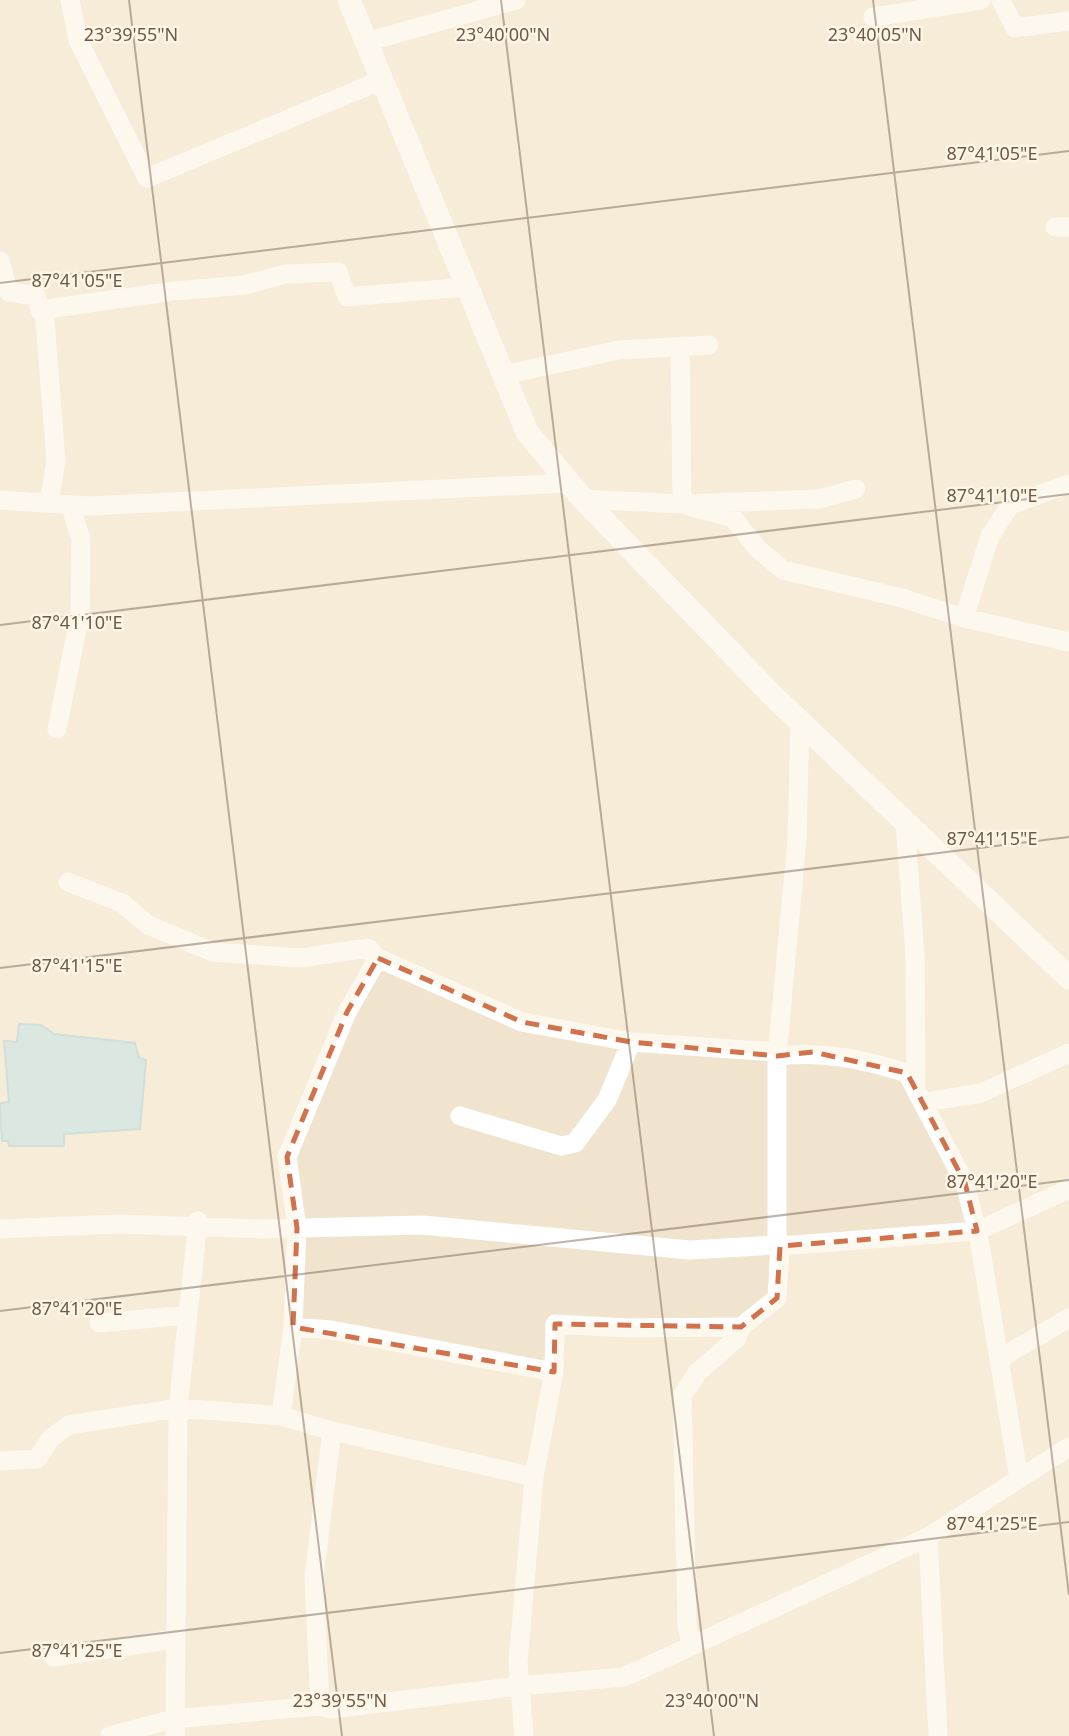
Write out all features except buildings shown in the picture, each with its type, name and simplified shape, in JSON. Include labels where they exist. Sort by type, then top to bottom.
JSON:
[{"type":"street","points":[[70,0],[78,40],[147,178],[382,80]]},
{"type":"street","points":[[349,0],[527,432],[576,491],[800,722],[1069,978]]},
{"type":"street","points":[[366,42],[516,0]]},
{"type":"street","points":[[873,17],[981,0]]},
{"type":"street","points":[[1001,0],[1015,28],[1069,21]]},
{"type":"street","points":[[0,261],[9,292],[36,296],[40,310],[174,291],[245,285],[285,274],[338,272],[347,297],[465,286]]},
{"type":"street","points":[[44,309],[55,461],[49,503]]},
{"type":"street","points":[[503,375],[619,350],[709,345]]},
{"type":"street","points":[[680,347],[682,504]]},
{"type":"street","points":[[964,618],[990,536],[1010,505],[1069,484]]},
{"type":"street","points":[[682,504],[819,499],[856,489]]},
{"type":"street","points":[[0,500],[70,505],[576,491],[682,504],[733,518],[758,549],[783,570],[902,598],[964,618],[1069,642]]},
{"type":"street","points":[[57,729],[80,614],[81,540],[70,505]]},
{"type":"street","points":[[0,1229],[118,1224],[297,1228],[422,1226],[689,1250],[777,1245],[777,1054],[797,840],[800,722]]},
{"type":"street","points":[[905,822],[915,955],[920,1095]]},
{"type":"street","points":[[68,882],[122,903],[148,925],[213,951],[300,958],[368,948],[379,958],[522,1022],[631,1042],[777,1054],[813,1052],[875,1063],[907,1073],[965,1182],[977,1231],[1019,1479]]},
{"type":"street","points":[[281,1416],[293,1327],[297,1228],[287,1157],[347,1012],[379,958]]},
{"type":"street","points":[[460,1116],[561,1146],[575,1143],[607,1100],[631,1042]]},
{"type":"street","points":[[920,1095],[981,1093],[1069,1052]]},
{"type":"street","points":[[691,1646],[687,1625],[682,1395],[697,1373],[737,1338],[741,1327],[777,1298],[780,1246],[977,1231],[1069,1189]]},
{"type":"street","points":[[174,1728],[178,1408],[198,1224]]},
{"type":"street","points":[[99,1323],[188,1315]]},
{"type":"street","points":[[999,1359],[1069,1318]]},
{"type":"street","points":[[524,1736],[518,1663],[534,1477],[554,1371],[555,1324],[627,1328],[741,1327]]},
{"type":"street","points":[[293,1327],[331,1330],[554,1371]]},
{"type":"street","points":[[0,1461],[37,1459],[51,1437],[69,1425],[178,1408],[281,1416],[332,1431],[534,1477]]},
{"type":"street","points":[[320,1706],[314,1577],[332,1431]]},
{"type":"street","points":[[110,1736],[320,1706],[331,1709],[519,1686],[624,1677],[928,1537],[1069,1447]]},
{"type":"street","points":[[928,1537],[938,1736]]},
{"type":"street","points":[[53,1657],[174,1639]]},
{"type":"highlighted area","points":[[378,958],[522,1022],[631,1042],[777,1056],[813,1052],[907,1073],[965,1183],[977,1231],[780,1246],[777,1298],[741,1327],[555,1324],[554,1372],[293,1327],[297,1228],[287,1157],[347,1012]]},
{"type":"shaded area","points":[[0,0],[1069,0],[1069,1736],[0,1736]]},
{"type":"water","points":[[19,1024],[41,1025],[54,1034],[135,1043],[139,1058],[146,1060],[140,1129],[64,1134],[64,1146],[9,1146],[8,1141],[2,1141],[0,1103],[9,1102],[4,1041],[17,1042]]}]
